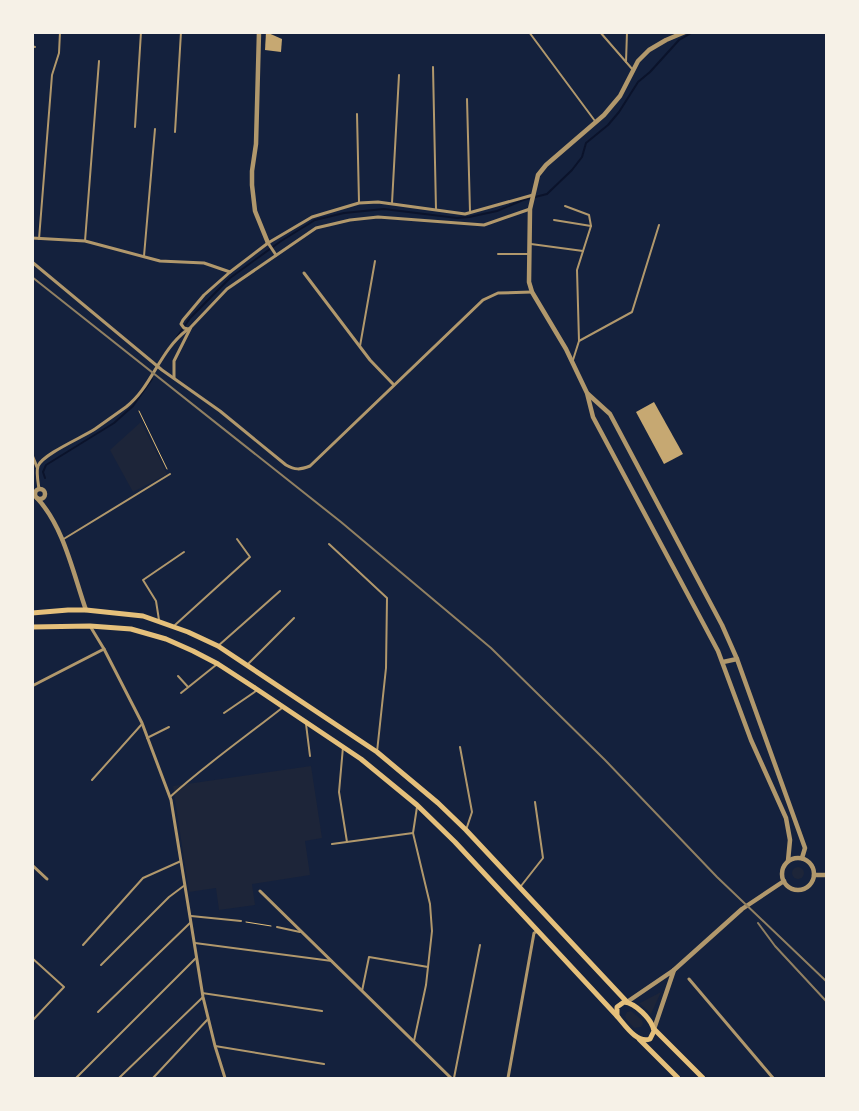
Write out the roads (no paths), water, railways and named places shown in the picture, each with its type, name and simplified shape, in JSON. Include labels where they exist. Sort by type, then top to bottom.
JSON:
[{"type":"main road","points":[[32,613],[86,610],[143,616],[188,632],[218,646],[248,665],[377,752],[438,803],[466,830],[627,1002],[634,1005],[651,1023],[654,1029],[703,1078]]},
{"type":"main road","points":[[32,627],[90,626],[131,629],[166,640],[218,664],[361,759],[417,805],[455,842],[676,1078]]},
{"type":"main road","points":[[617,1016],[617,1007],[621,1003],[627,1002]]},
{"type":"main road","points":[[639,1039],[650,1039],[654,1034],[654,1029]]},
{"type":"street","points":[[259,32],[256,144],[252,171],[253,191],[255,211],[268,243],[276,255]]},
{"type":"street","points":[[685,32],[649,50],[638,61],[620,96],[596,121],[546,165],[536,181],[530,209],[530,282],[532,292],[588,393],[593,417],[708,629],[723,662],[751,740],[776,793],[787,826],[790,840],[788,861],[782,869],[784,881],[790,888],[801,890],[810,884],[814,876],[814,868],[811,864],[802,858],[788,861]]},
{"type":"street","points":[[190,328],[182,326],[183,320],[204,296],[230,272],[268,243],[312,217],[359,203],[378,202],[465,214],[533,197]]},
{"type":"street","points":[[37,468],[51,454],[95,429],[128,406],[138,395],[166,351],[227,289],[316,228],[350,220],[378,217],[484,225],[530,209]]},
{"type":"street","points":[[32,238],[85,241],[160,261],[204,263],[230,272]]},
{"type":"street","points":[[32,262],[151,362],[220,411],[286,465],[295,470],[310,466],[393,384],[483,300],[498,294],[532,292]]},
{"type":"street","points":[[304,273],[360,346],[393,384]]},
{"type":"street","points":[[174,379],[174,360],[190,328]]},
{"type":"street","points":[[588,393],[610,414],[722,625],[737,659],[805,848],[802,858]]},
{"type":"street","points":[[32,454],[37,468],[39,489],[35,496]]},
{"type":"street","points":[[39,489],[43,490],[46,506],[52,520]]},
{"type":"street","points":[[35,496],[42,498],[44,495]]},
{"type":"street","points":[[35,496],[43,504],[62,540],[86,610]]},
{"type":"street","points":[[90,626],[104,649],[142,724],[170,797],[203,995],[215,1046],[226,1078]]},
{"type":"street","points":[[32,686],[104,649]]},
{"type":"street","points":[[723,662],[737,659]]},
{"type":"street","points":[[776,793],[783,789]]},
{"type":"street","points":[[32,865],[47,879]]},
{"type":"street","points":[[814,876],[826,875]]},
{"type":"street","points":[[627,1002],[674,970],[742,909],[784,881]]},
{"type":"street","points":[[260,891],[413,1042],[453,1078]]},
{"type":"street","points":[[508,1078],[534,934],[538,931]]},
{"type":"street","points":[[654,1029],[674,970]]},
{"type":"street","points":[[689,979],[773,1078]]},
{"type":"lane","points":[[39,239],[52,75],[60,53],[60,32]]},
{"type":"lane","points":[[136,126],[141,32]]},
{"type":"lane","points":[[175,132],[181,32]]},
{"type":"lane","points":[[529,32],[596,121]]},
{"type":"lane","points":[[600,32],[633,70]]},
{"type":"lane","points":[[626,62],[627,32]]},
{"type":"lane","points":[[85,241],[99,61]]},
{"type":"lane","points":[[433,67],[436,210]]},
{"type":"lane","points":[[392,204],[399,75]]},
{"type":"lane","points":[[467,99],[470,212]]},
{"type":"lane","points":[[357,114],[359,203]]},
{"type":"lane","points":[[144,256],[156,129]]},
{"type":"lane","points":[[565,206],[589,214],[591,226],[577,270],[580,341],[572,363]]},
{"type":"lane","points":[[554,220],[591,226]]},
{"type":"lane","points":[[580,341],[632,312],[659,225]]},
{"type":"lane","points":[[530,244],[583,251]]},
{"type":"lane","points":[[498,254],[530,254]]},
{"type":"lane","points":[[360,346],[375,261]]},
{"type":"lane","points":[[62,540],[170,474]]},
{"type":"lane","points":[[173,627],[250,557],[237,539]]},
{"type":"lane","points":[[329,544],[387,598],[386,668],[377,752]]},
{"type":"lane","points":[[159,622],[156,602],[143,580],[184,552]]},
{"type":"lane","points":[[218,646],[280,591]]},
{"type":"lane","points":[[248,665],[294,618]]},
{"type":"lane","points":[[181,693],[218,664]]},
{"type":"lane","points":[[178,676],[188,687]]},
{"type":"lane","points":[[224,713],[258,690]]},
{"type":"lane","points":[[170,797],[197,773],[221,757],[284,707]]},
{"type":"lane","points":[[306,722],[310,756]]},
{"type":"lane","points":[[92,780],[142,724]]},
{"type":"lane","points":[[147,738],[169,727]]},
{"type":"lane","points":[[343,747],[339,792],[347,842]]},
{"type":"lane","points":[[460,747],[472,812],[466,830]]},
{"type":"lane","points":[[519,888],[543,858],[534,802]]},
{"type":"lane","points":[[413,1042],[428,967],[432,931],[430,904],[413,833],[417,805]]},
{"type":"lane","points":[[332,844],[413,833]]},
{"type":"lane","points":[[83,945],[143,878],[181,861]]},
{"type":"lane","points":[[100,965],[185,885]]},
{"type":"lane","points":[[190,916],[241,921]]},
{"type":"lane","points":[[98,1012],[191,922]]},
{"type":"lane","points":[[277,927],[302,932]]},
{"type":"lane","points":[[194,943],[332,961]]},
{"type":"lane","points":[[453,1078],[480,946]]},
{"type":"lane","points":[[76,1078],[196,957]]},
{"type":"lane","points":[[362,991],[369,957],[428,967]]},
{"type":"lane","points":[[32,958],[64,987],[32,1021]]},
{"type":"lane","points":[[119,1078],[203,995],[322,1011]]},
{"type":"lane","points":[[153,1078],[208,1019]]},
{"type":"lane","points":[[215,1046],[324,1064]]},
{"type":"waterway","points":[[177,337],[190,318],[230,278],[281,241],[315,220],[344,213],[384,209],[457,218],[469,217],[497,211],[523,200],[547,194],[572,170],[582,157],[586,143],[608,125],[619,112],[638,82],[650,72],[679,40],[693,32]]},
{"type":"waterway","points":[[45,478],[43,472],[46,465],[114,423],[133,406],[152,379]]},
{"type":"railway","points":[[32,277],[341,522],[491,648],[605,760],[717,877],[826,981]]},
{"type":"railway","points":[[758,923],[775,946],[826,1001]]}]
